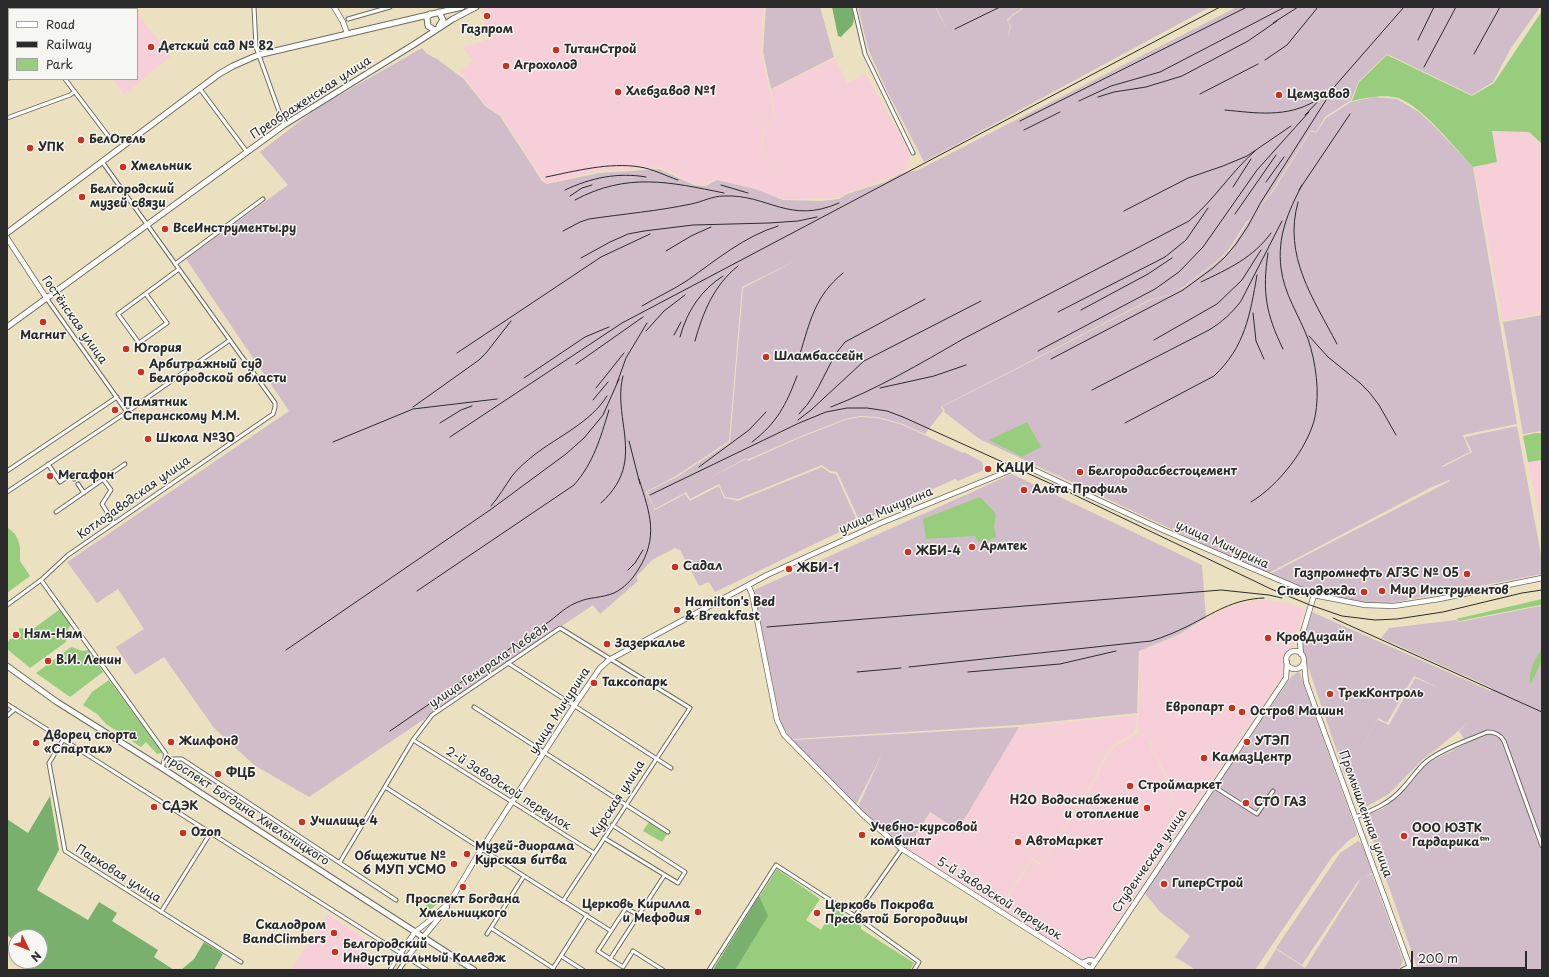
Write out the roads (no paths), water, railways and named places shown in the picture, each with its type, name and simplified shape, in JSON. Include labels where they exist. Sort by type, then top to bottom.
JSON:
[{"type":"main road","points":[[7,233],[233,66],[258,55],[462,7]]},
{"type":"main road","name":"Преображенская улица","points":[[7,327],[148,226],[284,125],[437,29],[476,7]]},
{"type":"main road","points":[[430,14],[427,18],[428,26],[433,29],[437,29],[443,20],[439,12]]},
{"type":"main road","name":"проспект Богдана Хмельницкого","points":[[7,666],[57,702],[162,768],[474,970]]},
{"type":"street","points":[[254,7],[256,47],[258,55],[284,125]]},
{"type":"street","points":[[334,7],[343,22],[347,34]]},
{"type":"street","points":[[348,19],[378,8],[390,7]]},
{"type":"street","points":[[854,7],[864,54],[913,153]]},
{"type":"street","points":[[66,80],[112,141]]},
{"type":"street","points":[[200,89],[247,152]]},
{"type":"street","points":[[7,118],[70,95],[74,92]]},
{"type":"street","points":[[7,492],[127,412],[230,340],[103,163]]},
{"type":"street","points":[[175,264],[263,199]]},
{"type":"street","name":"Гостёнская улица","points":[[7,238],[47,299],[127,412]]},
{"type":"street","points":[[146,294],[167,323],[139,344],[118,314],[179,270]]},
{"type":"street","name":"Котлозаводская улица","points":[[7,605],[41,580],[68,555],[273,414],[275,410],[275,403],[230,340]]},
{"type":"street","points":[[7,471],[117,397]]},
{"type":"street","points":[[48,464],[60,482],[71,474],[74,479]]},
{"type":"street","points":[[56,512],[125,464]]},
{"type":"street","name":"улица Мичурина","points":[[390,970],[414,932],[433,918],[451,900],[574,706],[600,668],[609,660],[748,585],[824,548],[1011,470],[1021,464],[1163,530],[1314,595],[1364,605],[1394,606],[1542,578]]},
{"type":"street","points":[[103,479],[111,490],[102,504],[114,523]]},
{"type":"street","points":[[78,484],[84,493]]},
{"type":"street","points":[[41,580],[166,754],[162,768]]},
{"type":"street","name":"5-й Заводской переулок","points":[[748,585],[752,594],[777,720],[784,735],[863,815],[902,849],[1090,969]]},
{"type":"street","points":[[1296,670],[1302,667],[1304,663],[1301,654],[1300,642],[1314,595]]},
{"type":"street","name":"улица Генерала Лебедя","points":[[340,862],[413,740],[432,715],[560,628],[609,660]]},
{"type":"street","points":[[1286,678],[1286,654],[1300,642]]},
{"type":"street","points":[[1292,650],[1297,650],[1301,654]]},
{"type":"street","name":"Курская улица","points":[[563,901],[690,708],[609,660]]},
{"type":"street","points":[[1286,662],[1291,668],[1305,677]]},
{"type":"street","points":[[508,663],[671,768]]},
{"type":"street","name":"Промышленная улица","points":[[1304,663],[1305,677],[1411,968]]},
{"type":"street","name":"Студенческая улица","points":[[1090,969],[1286,678],[1296,670]]},
{"type":"street","points":[[7,704],[427,970]]},
{"type":"street","points":[[474,707],[668,832]]},
{"type":"street","points":[[7,716],[15,709]]},
{"type":"street","points":[[1356,817],[1379,807],[1391,799],[1402,789],[1421,766],[1436,755],[1454,745],[1487,732],[1492,732],[1498,734],[1504,741],[1542,846]]},
{"type":"street","name":"Парковая улица","points":[[63,740],[49,763],[64,851],[241,962]]},
{"type":"street","name":"2-й Заводской переулок","points":[[413,740],[594,853]]},
{"type":"street","points":[[165,759],[182,759],[396,900]]},
{"type":"street","points":[[1213,786],[1257,814],[1273,791]]},
{"type":"street","points":[[385,787],[482,850],[612,931]]},
{"type":"street","points":[[604,838],[678,884],[685,872],[612,825]]},
{"type":"street","points":[[161,912],[211,832]]},
{"type":"street","points":[[855,916],[902,849]]},
{"type":"street","points":[[709,970],[776,865],[855,916],[919,962],[914,970]]},
{"type":"street","points":[[487,934],[524,876]]},
{"type":"street","points":[[610,959],[664,876]]},
{"type":"street","points":[[399,970],[417,942],[424,938],[438,921],[451,900]]},
{"type":"street","points":[[638,915],[626,908],[598,952],[623,967],[633,951],[663,970]]},
{"type":"street","points":[[491,928],[553,969],[587,915]]},
{"type":"street","points":[[561,956],[580,969]]},
{"type":"street","points":[[1082,963],[1089,960],[1096,961]]},
{"type":"street","points":[[1402,970],[1411,968]]},
{"type":"railway","points":[[955,29],[1000,7]]},
{"type":"railway","points":[[450,437],[622,323],[1220,7]]},
{"type":"railway","points":[[1020,121],[1247,7]]},
{"type":"railway","points":[[1079,101],[1111,86],[1160,72],[1285,7]]},
{"type":"railway","points":[[1273,23],[1298,7]]},
{"type":"railway","points":[[1265,60],[1287,45],[1318,7]]},
{"type":"railway","points":[[1051,359],[1183,290],[1213,268],[1225,257],[1248,226],[1261,202],[1335,86],[1404,7]]},
{"type":"railway","points":[[1418,40],[1434,7]]},
{"type":"railway","points":[[1424,67],[1456,7]]},
{"type":"railway","points":[[1474,54],[1500,7]]},
{"type":"railway","points":[[1098,97],[1114,92],[1146,87],[1182,76],[1248,41],[1277,21]]},
{"type":"railway","points":[[1200,94],[1258,64]]},
{"type":"railway","points":[[1305,115],[1326,93]]},
{"type":"railway","points":[[1225,110],[1260,113],[1282,112],[1293,110],[1315,101]]},
{"type":"railway","points":[[1024,130],[1060,112]]},
{"type":"railway","points":[[1038,351],[1155,289],[1179,272],[1203,247],[1257,170],[1309,112]]},
{"type":"railway","points":[[1299,190],[1350,114]]},
{"type":"railway","points":[[1124,211],[1188,178],[1247,156],[1291,126]]},
{"type":"railway","points":[[831,407],[898,376],[963,339],[1189,221],[1255,151]]},
{"type":"railway","points":[[1235,214],[1276,155]]},
{"type":"railway","points":[[1266,182],[1284,157]]},
{"type":"railway","points":[[1233,187],[1251,159]]},
{"type":"railway","points":[[546,177],[605,166],[628,166],[650,169],[678,180]]},
{"type":"railway","points":[[565,190],[584,182],[604,177],[625,175],[646,177]]},
{"type":"railway","points":[[575,200],[594,191],[613,186],[649,182],[667,183],[724,193]]},
{"type":"railway","points":[[570,196],[582,188],[592,185]]},
{"type":"railway","points":[[721,185],[748,193]]},
{"type":"railway","points":[[1251,502],[1271,486],[1290,465],[1306,441],[1315,417],[1317,388],[1313,358],[1308,339],[1285,287],[1280,257],[1282,235],[1288,215],[1302,185]]},
{"type":"railway","points":[[563,231],[589,219],[653,211],[695,203],[720,196],[754,199],[779,207],[806,211],[822,209],[839,203]]},
{"type":"railway","points":[[1298,202],[1294,222],[1294,240],[1297,259],[1310,293],[1337,344]]},
{"type":"railway","points":[[1058,312],[1165,257],[1186,240],[1208,208]]},
{"type":"railway","points":[[581,258],[628,234],[644,231],[693,225],[798,221],[817,217]]},
{"type":"railway","points":[[1092,390],[1209,330],[1226,317],[1241,301],[1282,221]]},
{"type":"railway","points":[[642,306],[682,284],[742,242],[766,230],[778,226]]},
{"type":"railway","points":[[666,251],[691,236],[711,227]]},
{"type":"railway","points":[[1201,282],[1248,256],[1264,242],[1271,233]]},
{"type":"railway","points":[[457,353],[601,257],[650,234]]},
{"type":"railway","points":[[1154,340],[1217,304],[1242,280],[1261,250]]},
{"type":"railway","points":[[1268,253],[1265,280],[1267,302],[1269,314],[1283,349]]},
{"type":"railway","points":[[1081,310],[1148,274],[1172,258]]},
{"type":"railway","points":[[695,341],[710,300],[722,282],[738,266]]},
{"type":"railway","points":[[800,354],[811,320],[820,300],[826,291],[843,273]]},
{"type":"railway","points":[[1125,423],[1214,376],[1224,365],[1233,354],[1244,330],[1252,304],[1257,275]]},
{"type":"railway","points":[[680,337],[687,318],[696,302],[708,288],[723,276]]},
{"type":"railway","points":[[646,331],[664,311],[685,295]]},
{"type":"railway","points":[[799,414],[819,387],[833,359],[845,342],[925,299]]},
{"type":"railway","points":[[798,420],[811,410],[864,361],[981,301]]},
{"type":"railway","points":[[1253,313],[1256,341],[1264,359]]},
{"type":"railway","points":[[576,364],[643,317]]},
{"type":"railway","points":[[413,407],[479,360],[511,321]]},
{"type":"railway","points":[[674,335],[681,322]]},
{"type":"railway","points":[[617,383],[626,358],[647,323]]},
{"type":"railway","points":[[524,378],[585,337],[609,327]]},
{"type":"railway","points":[[1309,336],[1328,357],[1369,392],[1379,405],[1396,435]]},
{"type":"railway","points":[[596,388],[624,353]]},
{"type":"railway","points":[[880,388],[934,376],[966,365]]},
{"type":"railway","points":[[601,503],[617,485],[624,466],[625,434],[621,399],[623,376]]},
{"type":"railway","points":[[752,442],[768,428],[780,413],[785,405],[797,376]]},
{"type":"railway","points":[[286,650],[490,510],[566,454],[584,438],[603,415],[619,379]]},
{"type":"railway","points":[[593,400],[608,382]]},
{"type":"railway","points":[[491,506],[520,467],[534,455],[592,414],[607,396]]},
{"type":"railway","points":[[333,442],[413,409],[497,399]]},
{"type":"railway","points":[[440,423],[461,410],[472,406]]},
{"type":"railway","points":[[650,495],[799,423],[826,412],[847,408],[867,408],[887,411],[903,417],[1058,487],[1271,589],[1342,616],[1375,620],[1397,619],[1443,612],[1522,593],[1542,590]]},
{"type":"railway","points":[[417,591],[574,485],[587,468],[599,440],[609,410]]},
{"type":"railway","points":[[699,467],[749,430],[766,412]]},
{"type":"railway","points":[[629,441],[640,484]]},
{"type":"railway","points":[[390,731],[550,621],[563,610],[582,600],[614,593],[628,583],[636,574],[649,547],[649,514],[639,479]]},
{"type":"railway","points":[[628,570],[635,563],[643,550]]},
{"type":"railway","points":[[767,627],[1221,590],[1269,595],[1282,598]]},
{"type":"railway","points":[[909,667],[1151,641],[1179,630],[1233,604],[1264,598]]},
{"type":"railway","points":[[1333,618],[1542,712]]},
{"type":"railway","points":[[968,672],[1060,664],[1116,651]]},
{"type":"railway","points":[[857,672],[901,668]]},
{"type":"place","name":"Газпром","points":[[487,16]]},
{"type":"place","name":"Детский сад № 82","points":[[151,47]]},
{"type":"place","name":"ТитанСтрой","points":[[556,50]]},
{"type":"place","name":"Агрохолод","points":[[506,66]]},
{"type":"place","name":"Хлебзавод №1","points":[[618,92]]},
{"type":"place","name":"Цемзавод","points":[[1279,95]]},
{"type":"place","name":"БелОтель","points":[[81,140]]},
{"type":"place","name":"УПК","points":[[30,148]]},
{"type":"place","name":"Хмельник","points":[[123,167]]},
{"type":"place","name":"Белгородский музей связи","points":[[82,197]]},
{"type":"place","name":"ВсеИнструменты.ру","points":[[165,229]]},
{"type":"place","name":"Магнит","points":[[43,322]]},
{"type":"place","name":"Югория","points":[[126,349]]},
{"type":"place","name":"Шламбассейн","points":[[766,357]]},
{"type":"place","name":"Арбитражный суд Белгородской области","points":[[141,372]]},
{"type":"place","name":"Памятник Сперанскому М.М.","points":[[115,410]]},
{"type":"place","name":"Школа №30","points":[[148,439]]},
{"type":"place","name":"КАЦИ","points":[[988,469]]},
{"type":"place","name":"Белгородасбестоцемент","points":[[1080,472]]},
{"type":"place","name":"Мегафон","points":[[50,476]]},
{"type":"place","name":"Альта Профиль","points":[[1024,490]]},
{"type":"place","name":"Армтек","points":[[972,547]]},
{"type":"place","name":"ЖБИ-4","points":[[908,552]]},
{"type":"place","name":"Садал","points":[[675,567]]},
{"type":"place","name":"ЖБИ-1","points":[[789,569]]},
{"type":"place","name":"Газпромнефть АГЗС № 05","points":[[1467,574]]},
{"type":"place","name":"Мир Инструментов","points":[[1382,591]]},
{"type":"place","name":"Спецодежда","points":[[1364,592]]},
{"type":"place","name":"Hamilton's Bed & Breakfast","points":[[677,610]]},
{"type":"place","name":"Ням-Ням","points":[[16,635]]},
{"type":"place","name":"КровДизайн","points":[[1268,638]]},
{"type":"place","name":"Зазеркалье","points":[[607,644]]},
{"type":"place","name":"В.И. Ленин","points":[[48,661]]},
{"type":"place","name":"Таксопарк","points":[[594,683]]},
{"type":"place","name":"ТрекКонтроль","points":[[1330,694]]},
{"type":"place","name":"Европарт","points":[[1232,708]]},
{"type":"place","name":"Остров Машин","points":[[1242,712]]},
{"type":"place","name":"Жилфонд","points":[[171,742]]},
{"type":"place","name":"УТЭП","points":[[1247,742]]},
{"type":"place","name":"Дворец спорта «Спартак»","points":[[36,743]]},
{"type":"place","name":"КамазЦентр","points":[[1204,758]]},
{"type":"place","name":"ФЦБ","points":[[218,774]]},
{"type":"place","name":"Строймаркет","points":[[1130,786]]},
{"type":"place","name":"СТО ГАЗ","points":[[1246,803]]},
{"type":"place","name":"СДЭК","points":[[154,807]]},
{"type":"place","name":"H2O Водоснабжение и отопление","points":[[1147,808]]},
{"type":"place","name":"Училище 4","points":[[302,822]]},
{"type":"place","name":"Ozon","points":[[183,833]]},
{"type":"place","name":"Учебно-курсовой комбинат","points":[[862,835]]},
{"type":"place","name":"ООО ЮЗТК Гардарика™","points":[[1404,836]]},
{"type":"place","name":"АвтоМаркет","points":[[1018,842]]},
{"type":"place","name":"Музей-диорама Курская битва","points":[[467,854]]},
{"type":"place","name":"Общежитие № 6 МУП УСМО","points":[[454,864]]},
{"type":"place","name":"ГиперСтрой","points":[[1164,884]]},
{"type":"place","name":"Проспект Богдана Хмельницкого","points":[[463,887]]},
{"type":"place","name":"Церковь Кирилла и Мефодия","points":[[698,912]]},
{"type":"place","name":"Церковь Покрова Пресвятой Богородицы","points":[[817,913]]},
{"type":"place","name":"Cкалодром BandClimbers","points":[[334,933]]},
{"type":"place","name":"Белгородский Индустриальный Колледж","points":[[335,952]]}]
